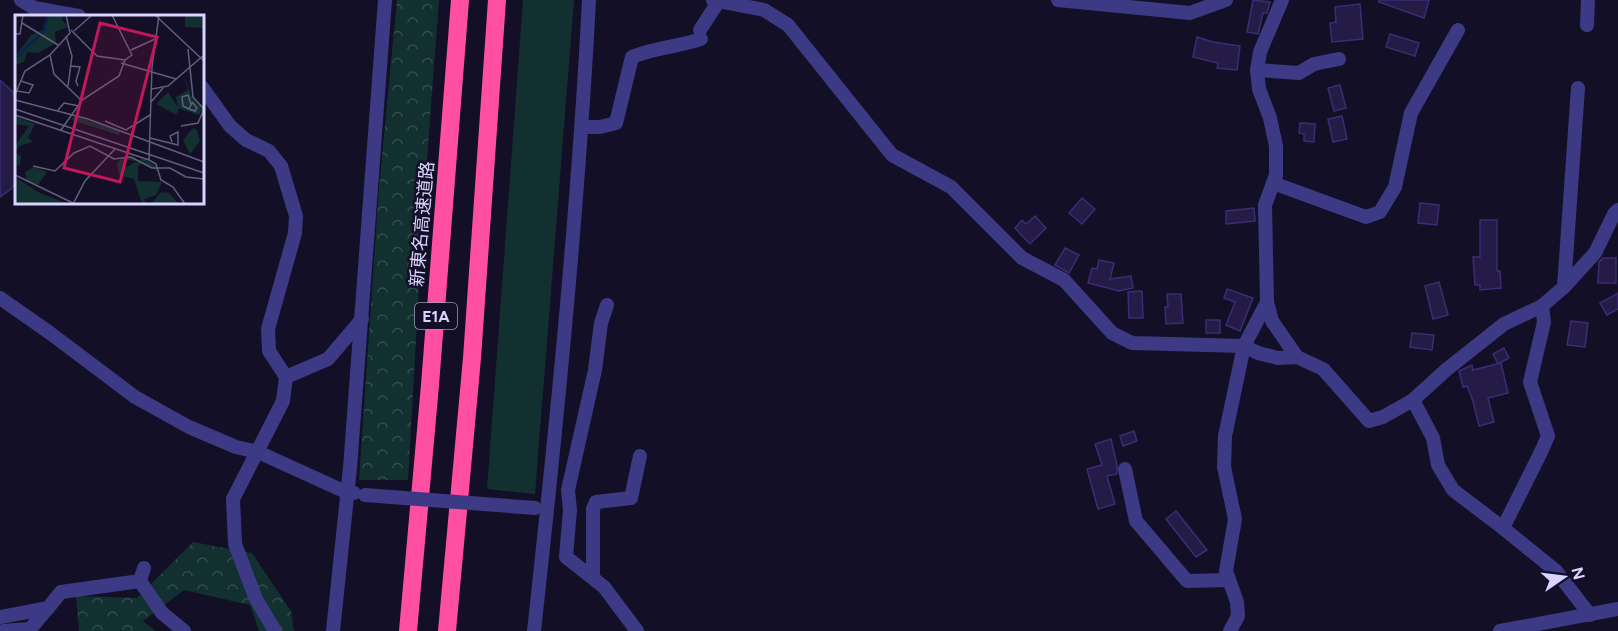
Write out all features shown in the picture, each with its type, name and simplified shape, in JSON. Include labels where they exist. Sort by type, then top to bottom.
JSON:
[{"type":"highway","name":"新東名高速道路","points":[[408,631],[460,0]]},
{"type":"highway","name":"E1A","points":[[447,631],[472,358],[497,0]]},
{"type":"street","points":[[21,0],[34,8],[73,15]]},
{"type":"street","points":[[333,631],[348,493],[385,0]]},
{"type":"street","points":[[534,631],[541,508],[568,311],[583,127],[589,0]]},
{"type":"street","points":[[1058,0],[1191,13],[1226,0]]},
{"type":"street","points":[[1282,0],[1260,52],[1257,70],[1259,89],[1270,118],[1276,146],[1276,175],[1265,205],[1267,302],[1272,321],[1298,357]]},
{"type":"street","points":[[1587,25],[1588,0]]},
{"type":"street","points":[[583,127],[600,127],[616,123],[633,57],[649,50],[682,46],[700,34],[716,1],[764,5],[788,25],[892,155],[951,187],[1022,258],[1064,280],[1112,333],[1132,343],[1244,346],[1258,353],[1278,358],[1298,357],[1323,369],[1369,421],[1383,417],[1413,400],[1446,370],[1504,324],[1542,306],[1564,287],[1595,254],[1618,210]]},
{"type":"street","points":[[1273,183],[1366,217],[1380,212],[1395,187],[1411,113],[1458,30]]},
{"type":"street","points":[[1257,70],[1299,73],[1314,64],[1339,59]]},
{"type":"street","points":[[1564,287],[1578,88]]},
{"type":"street","points":[[204,90],[230,126],[246,140],[268,151],[281,166],[296,216],[295,233],[268,328],[269,351],[286,377],[283,401],[233,499],[235,544],[256,598],[275,631]]},
{"type":"street","points":[[0,298],[135,397],[189,427],[236,447],[258,452],[348,493],[570,510]]},
{"type":"street","points":[[1230,631],[1238,616],[1237,602],[1226,571],[1235,519],[1224,466],[1225,436],[1244,346],[1267,302]]},
{"type":"street","points":[[607,305],[601,323],[595,370],[568,490],[570,510],[566,557],[604,587],[637,631]]},
{"type":"street","points":[[1503,528],[1548,436],[1530,382],[1544,322],[1542,306]]},
{"type":"street","points":[[286,377],[328,359],[362,319]]},
{"type":"street","points":[[1413,400],[1433,438],[1438,465],[1453,490],[1556,571],[1590,615]]},
{"type":"street","points":[[593,578],[593,509],[596,501],[631,498],[640,456]]},
{"type":"street","points":[[1125,469],[1136,521],[1187,581],[1229,580]]},
{"type":"street","points":[[3,631],[30,629],[61,592],[142,574],[162,613],[184,631]]},
{"type":"street","points":[[0,617],[48,608]]},
{"type":"street","points":[[46,631],[48,608]]},
{"type":"street","points":[[1500,631],[1618,609]]},
{"type":"green space","points":[[397,0],[439,0],[424,200],[408,480],[359,480],[379,187]]},
{"type":"green space","points":[[523,0],[574,0],[535,494],[487,489]]},
{"type":"green space","points":[[193,542],[252,553],[291,611],[294,631],[259,631],[250,605],[184,590],[143,621],[155,631],[79,631],[76,596],[137,598]]},
{"type":"building","points":[[1253,0],[1270,2],[1267,13],[1263,13],[1258,34],[1247,32]]},
{"type":"building","points":[[1379,0],[1429,0],[1424,18],[1379,2]]},
{"type":"building","points":[[1360,4],[1363,39],[1332,42],[1330,23],[1336,22],[1335,7]]},
{"type":"building","points":[[1390,34],[1419,43],[1415,56],[1386,47]]},
{"type":"building","points":[[1197,37],[1240,46],[1237,70],[1217,68],[1218,63],[1193,57]]},
{"type":"building","points":[[0,80],[15,94],[15,182],[11,189],[0,197]]},
{"type":"building","points":[[1340,85],[1346,108],[1334,111],[1328,88]]},
{"type":"building","points":[[1342,116],[1347,139],[1333,142],[1328,119]]},
{"type":"building","points":[[1300,123],[1315,124],[1314,142],[1304,141],[1304,134],[1299,133]]},
{"type":"building","points":[[1082,198],[1095,209],[1082,224],[1069,213]]},
{"type":"building","points":[[1420,203],[1439,205],[1437,225],[1418,223]]},
{"type":"building","points":[[1254,208],[1255,221],[1226,224],[1226,211]]},
{"type":"building","points":[[1035,216],[1046,228],[1030,244],[1015,228],[1022,220],[1026,224]]},
{"type":"building","points":[[1480,220],[1497,220],[1497,271],[1500,271],[1501,288],[1480,290],[1480,285],[1475,285],[1473,257],[1480,257]]},
{"type":"building","points":[[1065,248],[1079,255],[1069,273],[1055,265]]},
{"type":"building","points":[[1603,258],[1616,258],[1616,283],[1598,283],[1599,262]]},
{"type":"building","points":[[1099,260],[1114,263],[1110,279],[1131,276],[1133,288],[1119,291],[1088,283],[1092,268],[1097,269]]},
{"type":"building","points":[[1439,282],[1448,315],[1433,319],[1425,286]]},
{"type":"building","points":[[1227,289],[1253,298],[1240,331],[1226,325],[1235,302],[1224,298]]},
{"type":"building","points":[[1142,291],[1143,318],[1129,318],[1128,292]]},
{"type":"building","points":[[1618,293],[1618,309],[1607,315],[1600,303]]},
{"type":"building","points":[[1167,294],[1181,294],[1183,323],[1166,324]]},
{"type":"building","points":[[1206,320],[1220,320],[1220,333],[1206,333]]},
{"type":"building","points":[[1571,321],[1588,323],[1585,347],[1567,345]]},
{"type":"building","points":[[1412,333],[1434,335],[1432,350],[1410,347]]},
{"type":"building","points":[[1504,348],[1509,358],[1498,364],[1493,354]]},
{"type":"building","points":[[1501,363],[1508,393],[1488,398],[1494,422],[1479,426],[1473,401],[1467,386],[1463,387],[1459,371],[1472,365],[1473,370]]},
{"type":"building","points":[[1134,431],[1137,441],[1123,446],[1120,436]]},
{"type":"building","points":[[1111,439],[1117,474],[1107,476],[1115,504],[1098,509],[1087,469],[1102,465],[1095,444]]},
{"type":"building","points":[[1176,511],[1207,550],[1196,557],[1166,519]]}]
